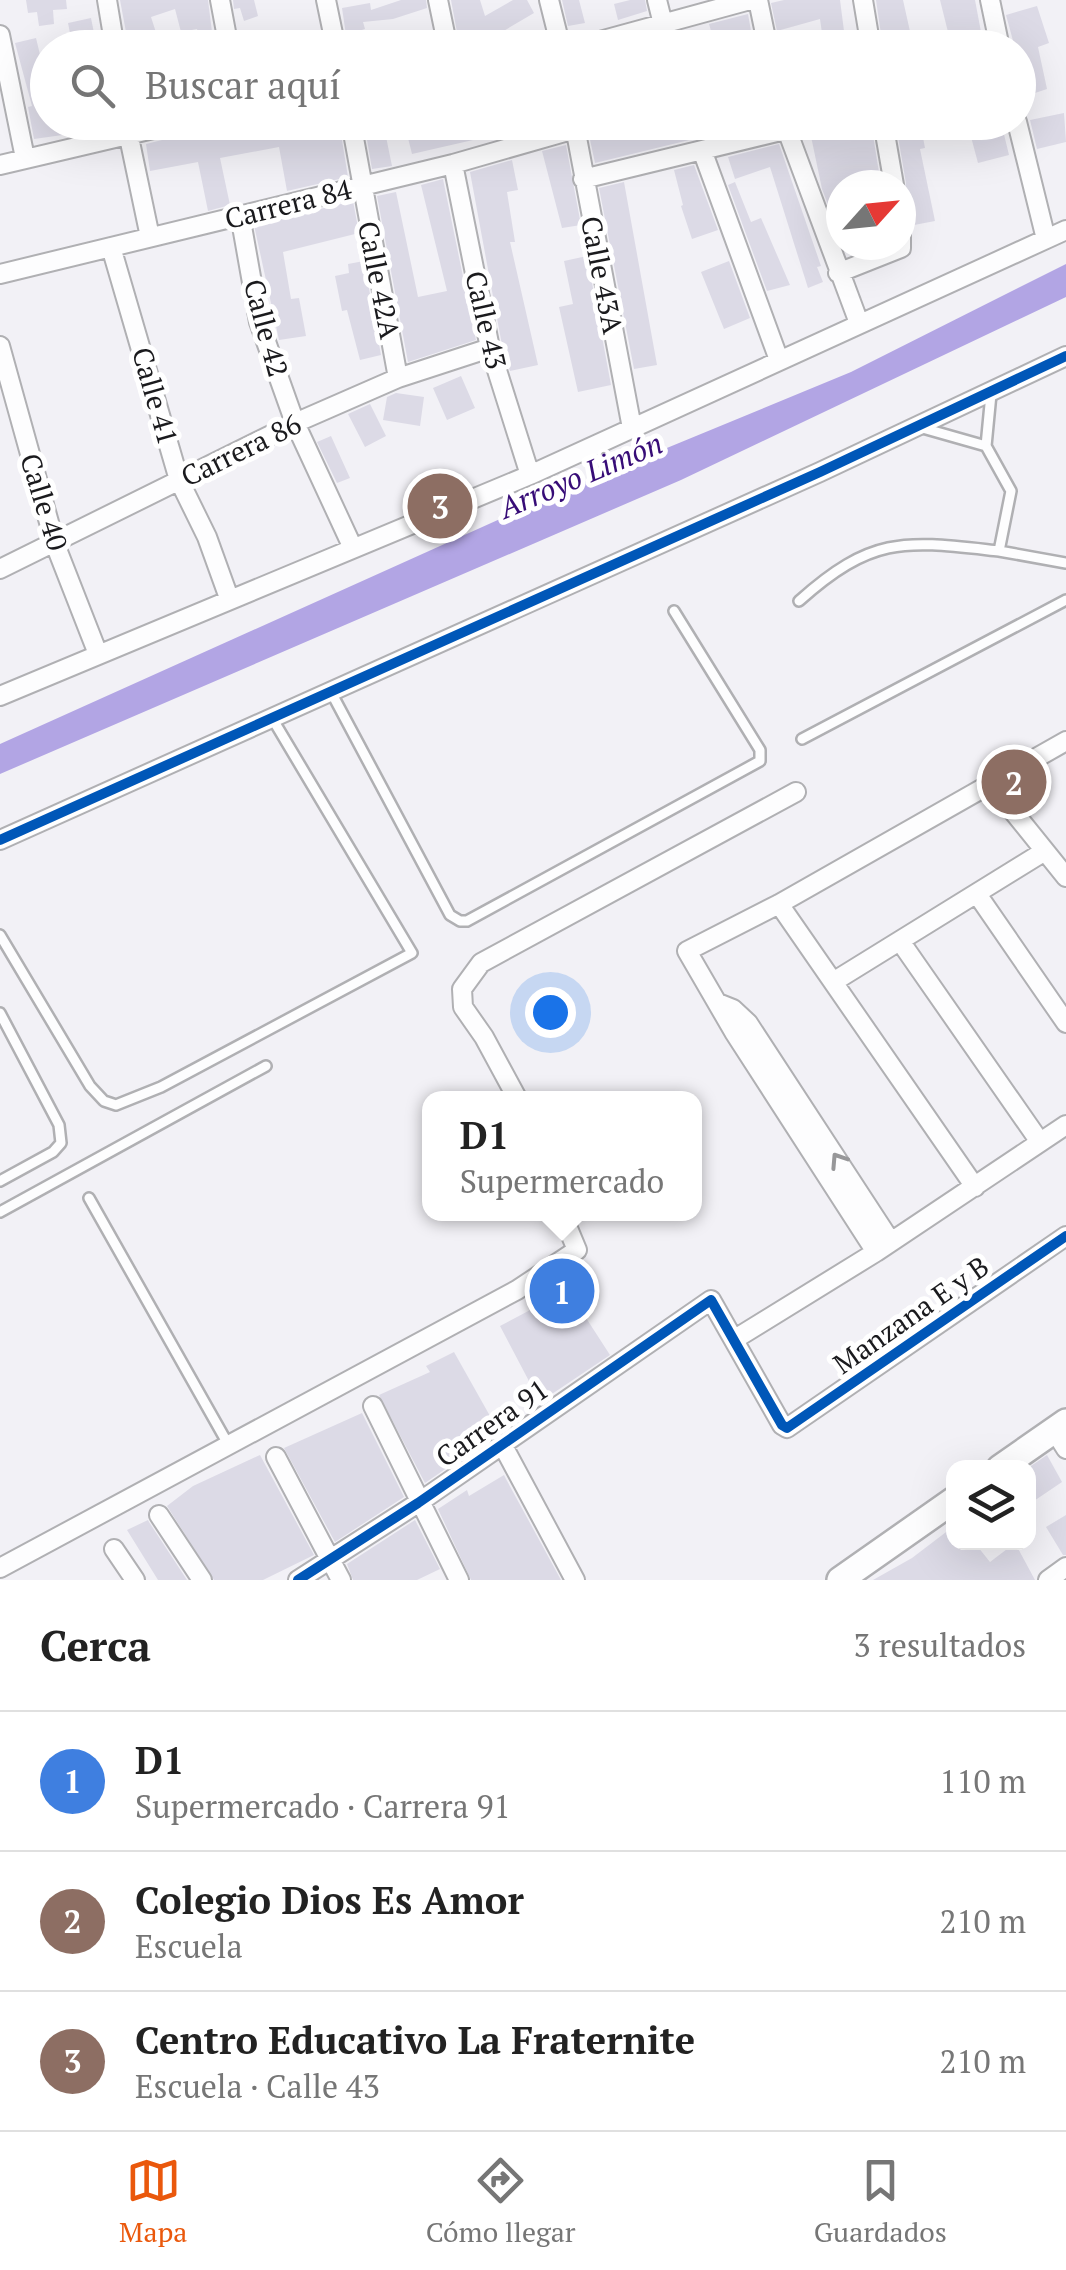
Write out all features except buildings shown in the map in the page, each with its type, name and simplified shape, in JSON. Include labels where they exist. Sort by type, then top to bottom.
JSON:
[{"type":"street","points":[[108,0],[112,30]]},
{"type":"street","points":[[220,0],[226,30]]},
{"type":"street","points":[[326,0],[332,30]]},
{"type":"street","points":[[438,0],[444,30]]},
{"type":"street","points":[[549,0],[556,30]]},
{"type":"street","points":[[657,0],[662,24]]},
{"type":"street","points":[[640,30],[750,0]]},
{"type":"street","points":[[758,0],[764,30]]},
{"type":"street","points":[[863,0],[868,30]]},
{"type":"street","points":[[990,0],[996,30]]},
{"type":"street","points":[[0,35],[25,158]]},
{"type":"street","points":[[0,165],[86,140]]},
{"type":"street","points":[[130,140],[150,238]]},
{"type":"street","name":"Calle 42A","points":[[353,140],[398,378]]},
{"type":"street","name":"Carrera 84","points":[[0,274],[453,164],[529,140]]},
{"type":"street","name":"Calle 43A","points":[[577,140],[632,428]]},
{"type":"street","points":[[584,179],[737,140]]},
{"type":"street","points":[[790,140],[859,323]]},
{"type":"street","points":[[886,140],[891,170]]},
{"type":"street","points":[[1022,140],[1046,239]]},
{"type":"street","points":[[702,150],[779,360]]},
{"type":"street","name":"Calle 43","points":[[453,164],[490,348],[530,475]]},
{"type":"street","name":"Calle 42","points":[[240,215],[259,322],[295,423],[352,546]]},
{"type":"street","points":[[0,696],[530,475],[1066,230]]},
{"type":"street","name":"Calle 41","points":[[111,247],[180,480],[207,537],[229,598]]},
{"type":"street","points":[[838,273],[873,260]]},
{"type":"street","name":"Carrera 86","points":[[0,569],[295,423],[398,378],[490,348]]},
{"type":"street","name":"Calle 40","points":[[1,355],[54,544],[98,654]]},
{"type":"street","points":[[0,840],[1066,356]]},
{"type":"street","points":[[884,1247],[748,1023],[733,1009],[718,1003],[687,951],[779,904],[1066,741]]},
{"type":"street","points":[[990,784],[1066,877]]},
{"type":"street","points":[[513,1091],[463,1007],[462,989],[470,974],[481,963],[796,792]]},
{"type":"street","points":[[833,982],[1045,851]]},
{"type":"street","points":[[977,894],[1066,1023]]},
{"type":"street","points":[[779,904],[975,1187]]},
{"type":"street","points":[[900,941],[1040,1142]]},
{"type":"street","points":[[736,1339],[884,1247],[1066,1125]]},
{"type":"street","points":[[0,1568],[517,1290],[577,1250],[565,1221]]},
{"type":"street","name":"Manzana E y B","points":[[736,1339],[782,1425],[790,1427],[1066,1236]]},
{"type":"street","name":"Carrera 91","points":[[298,1580],[710,1300],[736,1339]]},
{"type":"street","points":[[373,1406],[458,1580]]},
{"type":"street","points":[[1014,1460],[1062,1433]]},
{"type":"street","points":[[502,1444],[575,1580]]},
{"type":"street","points":[[276,1457],[341,1580]]},
{"type":"street","points":[[854,1576],[946,1506]]},
{"type":"street","points":[[159,1515],[202,1580]]},
{"type":"street","points":[[114,1549],[134,1580]]},
{"type":"street","points":[[1048,1580],[1066,1567]]},
{"type":"lane","points":[[992,391],[986,446],[1011,491],[999,551]]},
{"type":"lane","points":[[916,426],[986,446]]},
{"type":"lane","points":[[799,601],[856,558],[889,546],[936,544],[1066,563]]},
{"type":"lane","points":[[802,739],[1066,600]]},
{"type":"lane","points":[[331,692],[450,915],[460,922],[760,761],[760,750],[674,610]]},
{"type":"lane","points":[[0,935],[90,1086],[104,1101],[116,1105],[161,1088],[412,953],[272,718]]},
{"type":"lane","points":[[0,1013],[59,1125],[60,1143],[54,1152],[0,1180]]},
{"type":"lane","points":[[0,1212],[266,1066]]},
{"type":"lane","points":[[89,1198],[229,1447]]},
{"type":"shaded area","name":"Arroyo Limón","points":[[1066,264],[1066,297],[681,480],[0,774],[0,744],[560,492],[851,372]]},
{"type":"cycle path","points":[[0,840],[820,472],[1066,356]]},
{"type":"cycle path","points":[[298,1580],[418,1503],[711,1300],[787,1428],[1066,1236]]},
{"type":"place","name":"Centro Educativo La Fraternite","points":[[440,506]]},
{"type":"place","name":"Colegio Dios Es Amor","points":[[1014,782]]},
{"type":"place","name":"D1","points":[[562,1291]]}]
